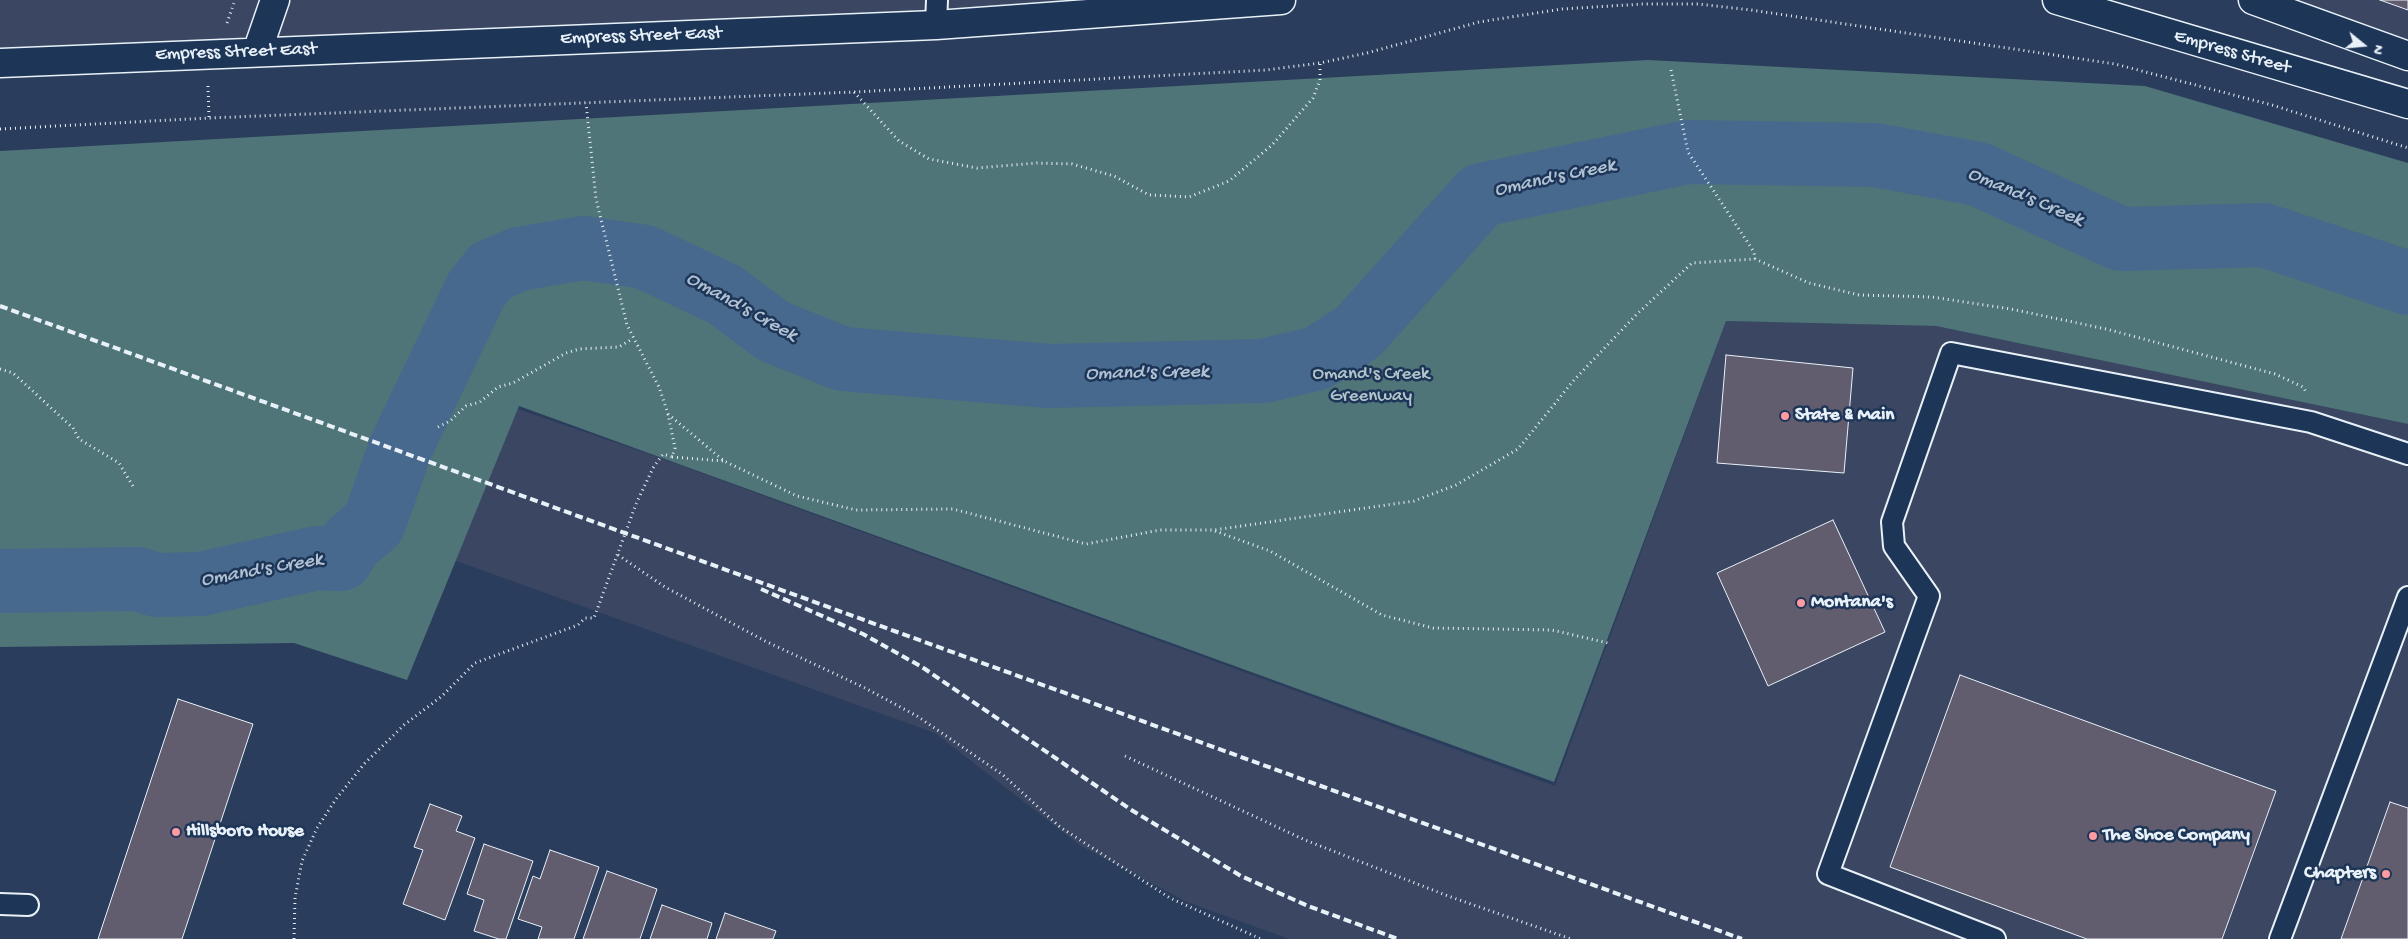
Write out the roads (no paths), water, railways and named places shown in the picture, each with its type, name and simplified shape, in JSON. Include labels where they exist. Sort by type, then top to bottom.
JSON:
[{"type":"main road","points":[[257,52],[275,0]]},
{"type":"main road","name":"Empress Street East","points":[[0,63],[257,52],[937,13],[1281,0]]},
{"type":"main road","name":"Empress Street","points":[[2057,0],[2408,104]]},
{"type":"main road","points":[[2252,0],[2408,56]]},
{"type":"lane","points":[[1995,939],[1828,874],[1929,596],[1894,546],[1892,522],[1951,352],[2311,422],[2408,454]]},
{"type":"lane","points":[[2280,939],[2408,596]]},
{"type":"lane","points":[[0,904],[28,905]]},
{"type":"waterway","name":"Omand's Creek","points":[[0,581],[137,579],[157,585],[201,584],[317,558],[341,559],[351,543],[374,523],[400,449],[476,290],[491,271],[519,259],[583,248],[645,257],[725,295],[773,331],[843,359],[1050,376],[1263,371],[1318,358],[1358,332],[1481,195],[1688,152],[1875,155],[1978,174],[2121,239],[2264,235],[2408,283]]},
{"type":"railway","points":[[0,306],[1742,939]]},
{"type":"railway","points":[[761,589],[863,634],[922,667],[1133,811],[1241,876],[1308,906],[1398,939]]},
{"type":"place","name":"State & Main","points":[[1785,416]]},
{"type":"place","name":"Montana's","points":[[1801,603]]},
{"type":"place","name":"Hillsboro House","points":[[176,832]]},
{"type":"place","name":"The Shoe Company","points":[[2093,836]]},
{"type":"place","name":"Chapters","points":[[2386,874]]},
{"type":"park label","name":"Omand's Creek Greenway","points":[[1371,386]]}]
